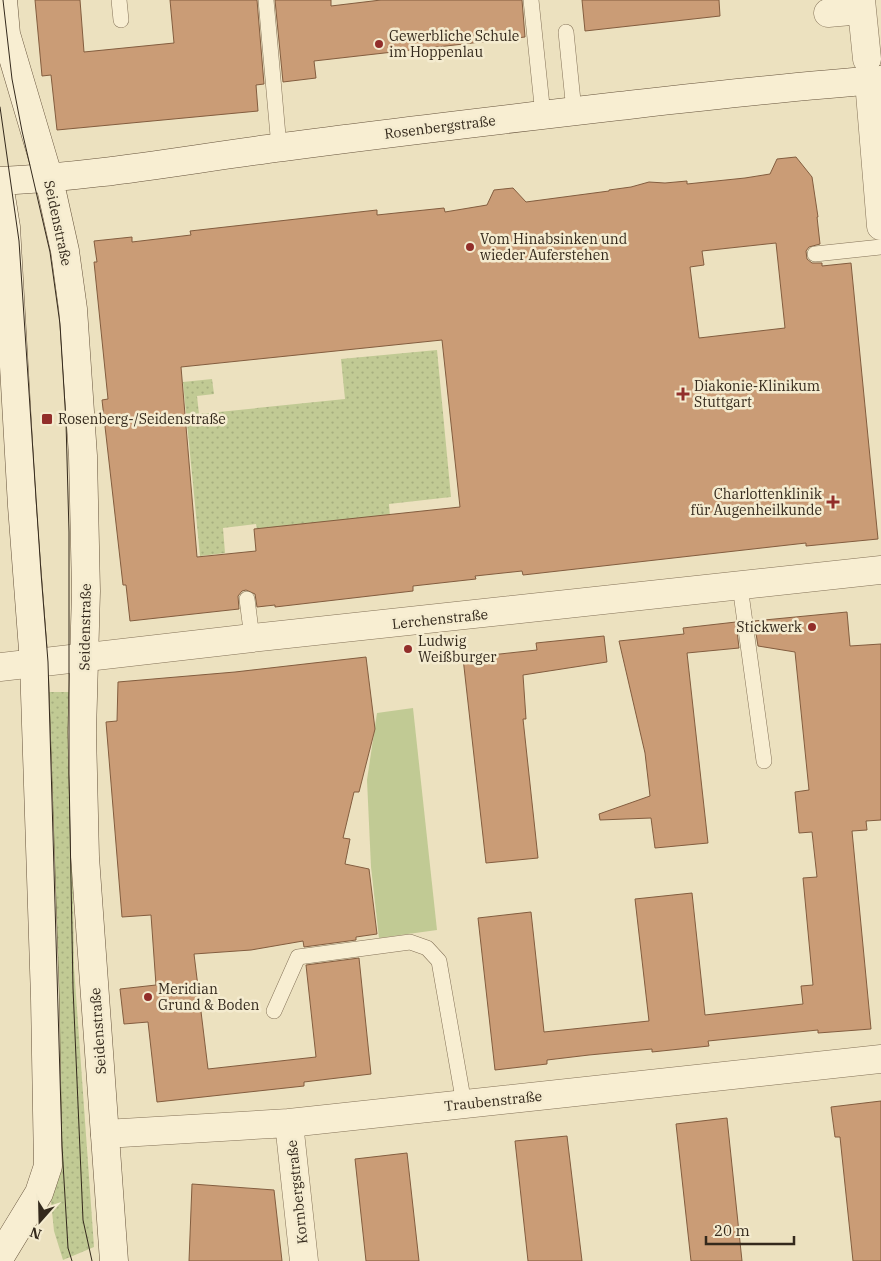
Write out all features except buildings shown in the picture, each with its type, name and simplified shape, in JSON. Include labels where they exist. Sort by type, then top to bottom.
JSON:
[{"type":"street","name":"Seidenstraße","points":[[3,0],[6,34],[49,179],[69,275],[75,338],[83,456],[86,591],[82,732],[85,857],[114,1261]]},
{"type":"street","points":[[828,13],[862,5],[872,73],[881,226]]},
{"type":"street","name":"Rosenbergstraße","points":[[0,181],[49,179],[279,147],[815,84],[872,73]]},
{"type":"street","points":[[0,190],[6,227],[22,506],[34,663],[48,1166],[39,1193],[0,1258]]},
{"type":"street","name":"Lerchenstraße","points":[[0,667],[881,570]]},
{"type":"street","name":"Traubenstraße","points":[[104,1134],[289,1123],[881,1059]]},
{"type":"street","name":"Kornbergstraße","points":[[289,1123],[304,1261]]},
{"type":"lane","points":[[119,0],[121,20]]},
{"type":"lane","points":[[266,0],[279,147]]},
{"type":"lane","points":[[531,0],[543,115]]},
{"type":"lane","points":[[566,32],[574,111]]},
{"type":"lane","points":[[815,254],[881,247]]},
{"type":"lane","points":[[740,586],[764,761]]},
{"type":"lane","points":[[247,599],[252,638]]},
{"type":"lane","points":[[274,1011],[298,956],[410,942],[427,948],[439,961],[464,1104]]},
{"type":"green space","points":[[437,350],[451,497],[389,504],[390,517],[257,530],[256,524],[223,528],[225,553],[200,556],[183,382],[212,379],[214,394],[197,396],[199,414],[345,399],[341,359]]},
{"type":"green space","points":[[39,692],[70,692],[74,967],[94,1247],[63,1260],[54,1231],[49,1182]]},
{"type":"green space","points":[[413,708],[437,930],[379,938],[371,867],[367,780],[377,713]]},
{"type":"tram line","points":[[3,0],[12,79],[50,252],[60,324],[66,422],[69,532],[69,774],[73,988],[83,1220],[92,1261]]},
{"type":"tram line","points":[[0,107],[19,241],[48,662],[62,1146],[68,1248],[72,1261]]},
{"type":"place","name":"Gewerbliche Schule im Hoppenlau","points":[[379,44]]},
{"type":"place","name":"Vom Hinabsinken und wieder Auferstehen","points":[[470,247]]},
{"type":"place","name":"Diakonie-Klinikum Stuttgart","points":[[683,394]]},
{"type":"place","name":"Rosenberg-/Seidenstraße","points":[[47,419]]},
{"type":"place","name":"Charlottenklinik für Augenheilkunde","points":[[833,502]]},
{"type":"place","name":"Stickwerk","points":[[812,627]]},
{"type":"place","name":"Ludwig Weißburger","points":[[408,649]]},
{"type":"place","name":"Meridian Grund & Boden","points":[[148,997]]}]
